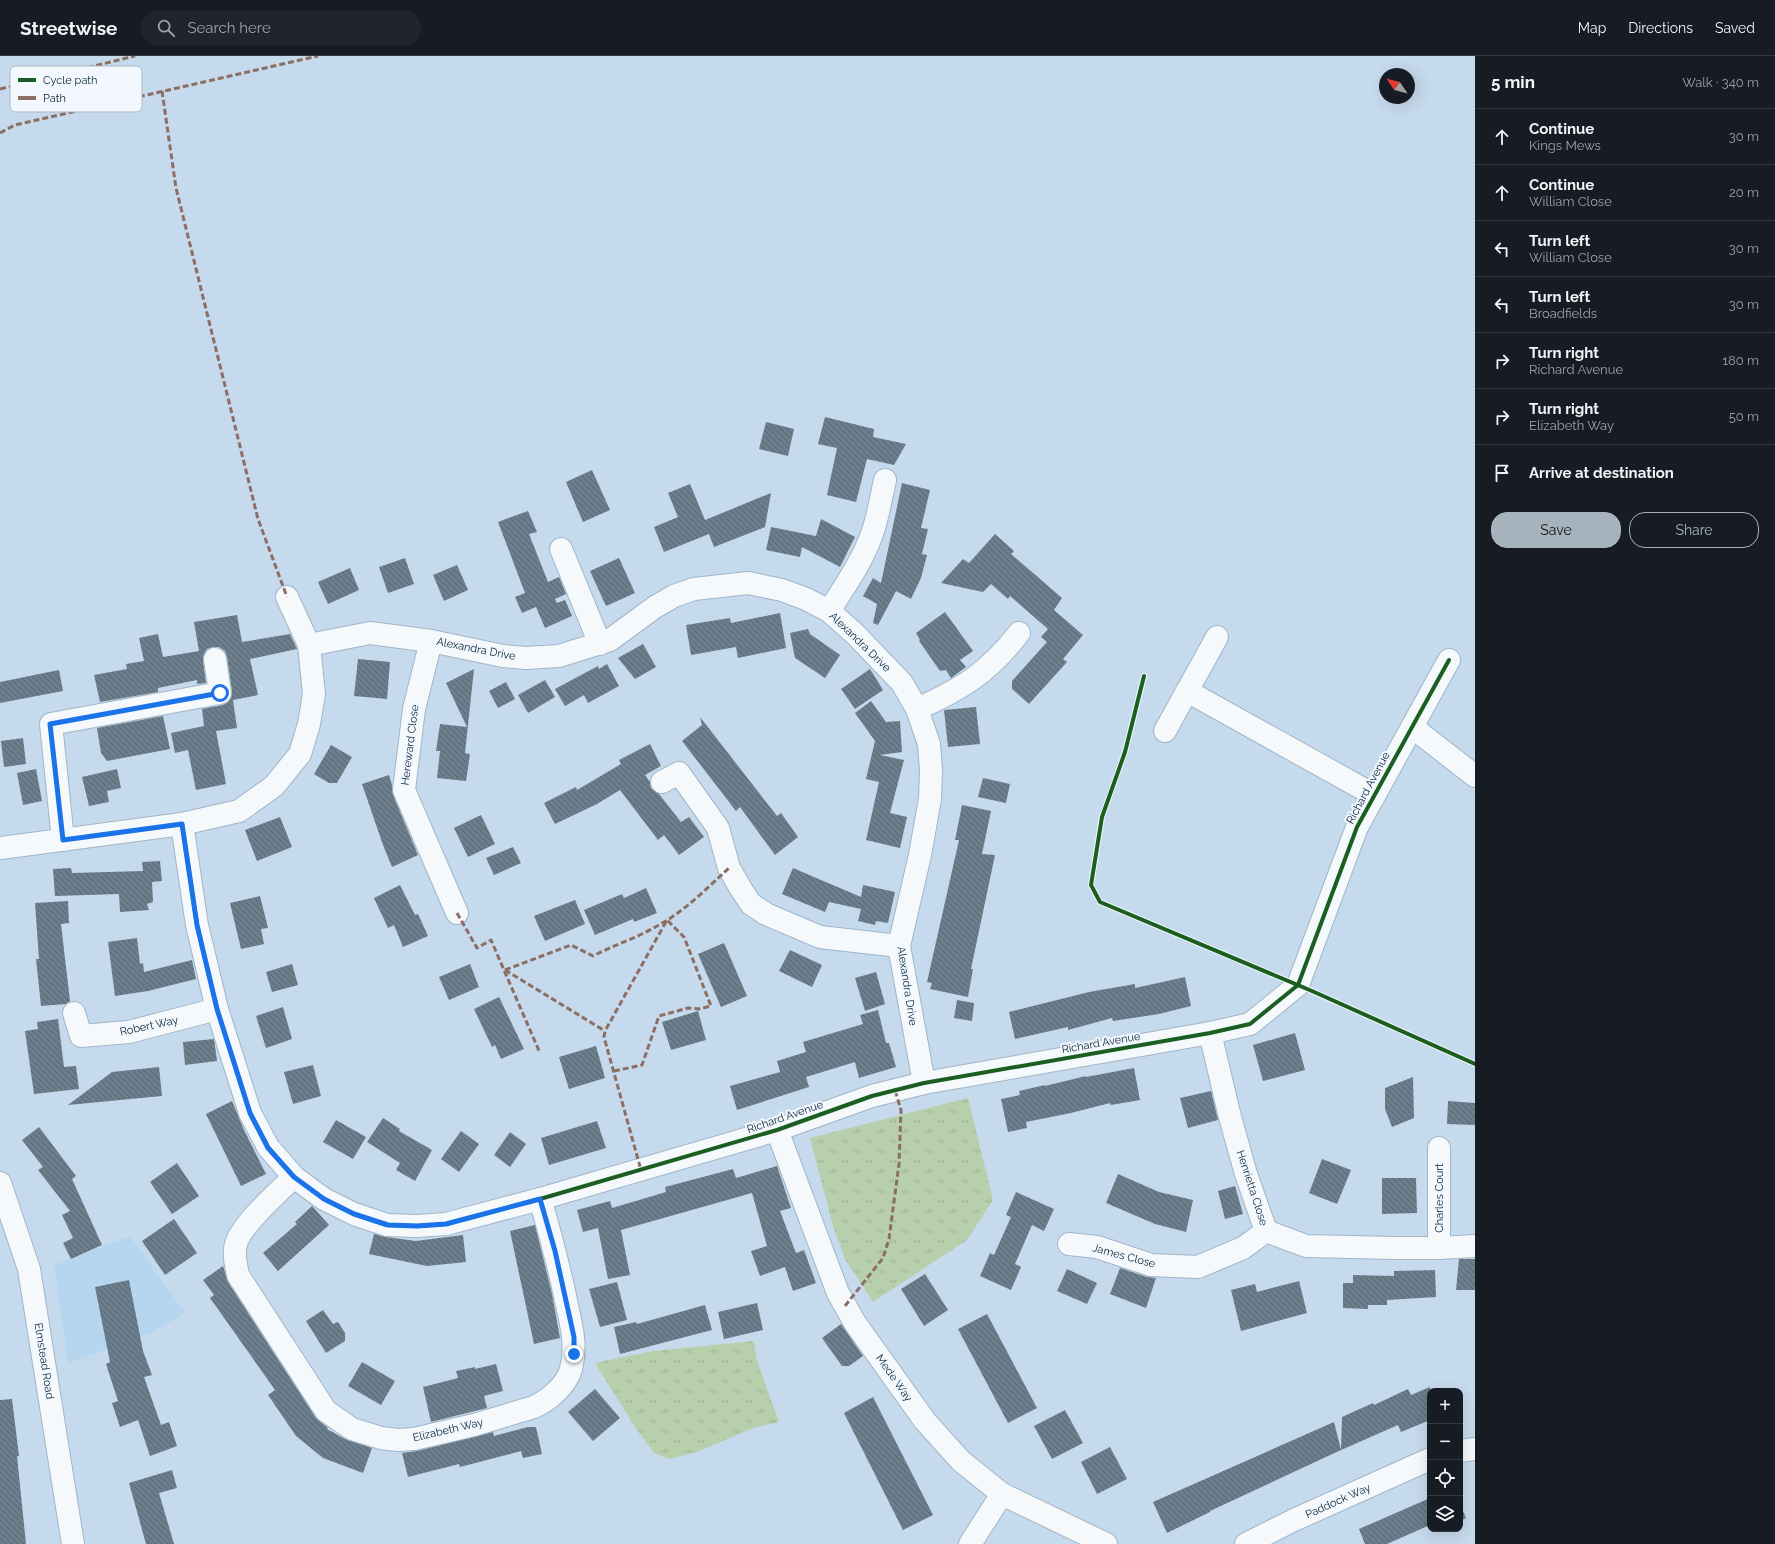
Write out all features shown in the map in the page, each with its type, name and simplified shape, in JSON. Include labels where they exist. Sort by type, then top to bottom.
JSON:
[{"type":"street","points":[[828,611],[856,569],[873,533],[885,480]]},
{"type":"street","points":[[561,549],[600,644]]},
{"type":"street","name":"Alexandra Drive","points":[[309,645],[370,633],[431,640],[503,656],[526,658],[559,656],[610,640],[655,606],[674,596],[694,589],[748,583],[782,590],[806,599],[828,611],[854,634],[902,683],[917,709],[929,744],[931,770],[930,799],[920,855],[899,946],[924,1083]]},
{"type":"street","points":[[0,848],[182,824],[239,811],[274,786],[300,754],[309,724],[314,694],[309,645],[288,598]]},
{"type":"street","points":[[917,709],[939,699],[971,681],[991,665],[1019,633]]},
{"type":"street","points":[[1165,730],[1217,637]]},
{"type":"street","name":"Hereward Close","points":[[431,640],[414,709],[404,790],[457,913]]},
{"type":"street","points":[[63,840],[50,724],[220,693],[215,659]]},
{"type":"street","name":"Richard Avenue","points":[[182,824],[197,925],[217,1009],[250,1113],[268,1148],[294,1177],[330,1202],[354,1214],[388,1225],[417,1226],[446,1224],[540,1199],[777,1130],[872,1096],[924,1083],[1210,1033],[1250,1024],[1298,985],[1356,828],[1449,660]]},
{"type":"street","points":[[1187,691],[1374,795]]},
{"type":"street","points":[[1412,727],[1475,776]]},
{"type":"street","points":[[662,782],[679,773],[718,828],[729,868],[740,890],[751,904],[766,914],[820,937],[899,946]]},
{"type":"street","name":"Robert Way","points":[[74,1013],[81,1036],[129,1032],[217,1009]]},
{"type":"street","name":"Henrietta Close","points":[[1210,1033],[1246,1174],[1266,1231],[1306,1246],[1439,1248],[1475,1246]]},
{"type":"street","name":"Mede Way","points":[[777,1130],[838,1293],[855,1323],[925,1421],[960,1462],[1002,1494],[1106,1544]]},
{"type":"street","name":"Charles Court","points":[[1439,1148],[1439,1248]]},
{"type":"street","name":"Elizabeth Way","points":[[294,1177],[271,1198],[242,1230],[236,1244],[234,1260],[238,1275],[326,1411],[352,1429],[381,1438],[398,1440],[414,1439],[474,1425],[534,1407],[542,1403],[559,1389],[570,1370],[574,1354],[574,1337],[555,1251],[540,1199]]},
{"type":"street","name":"Elmstead Road","points":[[0,1183],[29,1269],[73,1544]]},
{"type":"street","name":"James Close","points":[[1069,1244],[1098,1247],[1151,1265],[1198,1267],[1243,1248],[1266,1231]]},
{"type":"street","points":[[1463,1451],[1475,1449]]},
{"type":"street","name":"Paddock Way","points":[[1246,1544],[1294,1520],[1428,1460]]},
{"type":"street","points":[[970,1544],[1002,1494]]},
{"type":"shaded area","points":[[130,1236],[185,1313],[150,1333],[68,1363],[54,1265]]},
{"type":"green space","points":[[968,1098],[993,1200],[967,1240],[873,1302],[845,1259],[833,1226],[810,1138]]},
{"type":"green space","points":[[754,1341],[757,1361],[779,1422],[753,1428],[697,1452],[669,1459],[654,1453],[637,1430],[595,1363],[653,1351]]},
{"type":"building","points":[[825,417],[874,429],[873,437],[906,444],[894,465],[867,459],[856,502],[827,495],[837,448],[818,444]]},
{"type":"building","points":[[766,422],[794,429],[788,456],[759,449]]},
{"type":"building","points":[[592,470],[610,510],[583,522],[566,482]]},
{"type":"building","points":[[902,483],[930,490],[921,528],[928,529],[922,554],[927,555],[921,578],[911,599],[896,591],[878,625],[873,623],[877,604],[863,596],[873,578],[881,583]]},
{"type":"building","points":[[690,484],[705,520],[771,493],[765,527],[714,547],[709,534],[664,552],[654,527],[678,517],[668,493]]},
{"type":"building","points":[[528,511],[537,532],[529,534],[548,582],[559,577],[566,594],[555,599],[557,603],[565,600],[572,616],[545,628],[536,607],[522,613],[515,597],[525,593],[498,522]]},
{"type":"building","points":[[821,519],[855,537],[840,567],[802,547],[800,557],[766,550],[771,527],[816,536]]},
{"type":"building","points":[[995,534],[1014,551],[1011,554],[1062,598],[1054,610],[1083,635],[1063,659],[1067,662],[1029,704],[1012,689],[1012,681],[1047,642],[1041,637],[1048,629],[1010,596],[1008,599],[991,584],[983,592],[941,583],[963,559],[969,563]]},
{"type":"building","points":[[405,558],[414,584],[388,593],[379,567]]},
{"type":"building","points":[[619,558],[635,593],[606,606],[590,571]]},
{"type":"building","points":[[457,565],[468,590],[444,601],[433,575]]},
{"type":"building","points":[[350,568],[359,590],[328,604],[318,582]]},
{"type":"building","points":[[945,612],[973,651],[960,660],[966,667],[951,678],[946,670],[940,671],[919,641],[920,640],[916,633]]},
{"type":"building","points":[[780,613],[786,648],[738,658],[736,647],[691,655],[686,625],[730,618],[731,623]]},
{"type":"building","points":[[237,615],[242,642],[290,634],[297,649],[250,659],[258,695],[233,700],[237,728],[216,731],[226,784],[196,790],[188,750],[175,753],[171,733],[204,726],[202,709],[223,705],[231,698],[232,691],[225,651],[219,647],[213,647],[207,649],[204,654],[203,661],[206,683],[197,684],[197,680],[158,688],[158,692],[100,702],[94,675],[127,669],[126,664],[144,661],[139,638],[158,634],[163,657],[199,651],[194,622]]},
{"type":"building","points":[[808,629],[810,634],[840,655],[825,678],[795,658],[790,633]]},
{"type":"building","points":[[643,644],[656,667],[635,679],[618,658]]},
{"type":"building","points":[[358,659],[390,662],[387,699],[354,696]]},
{"type":"building","points":[[607,664],[619,686],[588,703],[584,695],[565,706],[555,689],[598,666],[599,669]]},
{"type":"building","points":[[474,669],[465,753],[470,754],[466,781],[437,778],[440,751],[436,751],[440,724],[467,727],[446,683]]},
{"type":"building","points":[[870,669],[883,690],[855,709],[841,689]]},
{"type":"building","points":[[59,670],[63,691],[0,703],[0,682]]},
{"type":"building","points":[[545,680],[555,697],[528,713],[518,695]]},
{"type":"building","points":[[506,682],[515,699],[498,708],[489,691]]},
{"type":"building","points":[[871,701],[886,722],[900,721],[902,752],[880,755],[904,760],[890,813],[907,817],[900,848],[866,840],[879,782],[866,779],[875,741],[855,713]]},
{"type":"building","points":[[976,707],[980,744],[948,747],[944,710]]},
{"type":"building","points":[[163,716],[170,749],[107,761],[101,753],[97,728]]},
{"type":"building","points":[[700,717],[777,816],[781,813],[798,837],[775,855],[740,807],[736,811],[682,741],[702,725]]},
{"type":"building","points":[[23,738],[26,764],[4,767],[1,741]]},
{"type":"building","points":[[650,744],[661,766],[645,775],[650,782],[651,788],[659,794],[681,822],[689,817],[704,837],[679,855],[664,835],[658,840],[620,790],[597,804],[555,824],[544,803],[576,787],[577,790],[621,764],[619,760]]},
{"type":"building","points":[[331,745],[352,757],[337,783],[329,783],[314,774]]},
{"type":"building","points":[[36,769],[42,801],[23,805],[17,773]]},
{"type":"building","points":[[117,769],[121,788],[107,791],[109,802],[89,806],[82,777]]},
{"type":"building","points":[[389,775],[393,795],[418,855],[392,867],[362,784]]},
{"type":"building","points":[[983,778],[1010,784],[1006,803],[978,797]]},
{"type":"building","points":[[962,805],[991,811],[982,854],[995,855],[971,969],[973,969],[968,997],[930,989],[932,983],[927,982],[959,840],[955,840]]},
{"type":"building","points":[[481,815],[495,844],[468,857],[454,828]]},
{"type":"building","points":[[280,817],[292,847],[257,861],[245,830]]},
{"type":"building","points":[[513,847],[521,863],[494,875],[486,858]]},
{"type":"building","points":[[160,861],[162,881],[152,882],[153,902],[147,904],[149,910],[120,912],[119,894],[55,896],[53,869],[71,868],[72,873],[143,871],[142,862]]},
{"type":"building","points":[[793,868],[861,897],[863,885],[895,892],[888,923],[876,921],[875,925],[858,921],[861,909],[829,902],[825,912],[782,894]]},
{"type":"building","points":[[400,885],[415,915],[418,914],[428,936],[403,947],[394,925],[388,928],[374,898]]},
{"type":"building","points":[[646,888],[657,913],[634,922],[633,919],[595,935],[584,910],[622,894],[624,898]]},
{"type":"building","points":[[260,896],[268,928],[261,929],[264,944],[241,949],[230,903]]},
{"type":"building","points":[[575,900],[585,924],[545,941],[534,916]]},
{"type":"building","points":[[68,901],[69,923],[61,924],[70,1001],[66,1004],[41,1006],[36,959],[39,959],[35,903]]},
{"type":"building","points":[[137,938],[140,964],[143,963],[144,972],[192,960],[196,979],[148,991],[115,996],[108,942]]},
{"type":"building","points":[[724,943],[747,996],[721,1007],[698,954]]},
{"type":"building","points":[[790,950],[822,965],[812,987],[779,971]]},
{"type":"building","points":[[292,964],[298,985],[272,992],[266,972]]},
{"type":"building","points":[[470,964],[479,987],[449,1000],[439,977]]},
{"type":"building","points":[[876,972],[885,1004],[865,1011],[855,978]]},
{"type":"building","points":[[1185,977],[1191,1006],[1159,1014],[1113,1021],[1112,1018],[1068,1030],[1068,1027],[1015,1039],[1009,1012],[1089,992],[1135,984],[1135,988]]},
{"type":"building","points":[[499,997],[524,1049],[501,1059],[495,1045],[492,1047],[474,1009]]},
{"type":"building","points":[[957,1000],[974,1003],[972,1021],[954,1018]]},
{"type":"building","points":[[283,1007],[292,1039],[266,1048],[256,1016]]},
{"type":"building","points":[[878,1010],[886,1043],[889,1043],[896,1067],[859,1078],[855,1062],[806,1077],[809,1087],[737,1110],[730,1086],[780,1072],[777,1061],[806,1052],[803,1042],[863,1024],[860,1015]]},
{"type":"building","points":[[698,1011],[706,1040],[671,1050],[662,1022]]},
{"type":"building","points":[[58,1019],[64,1067],[76,1066],[79,1089],[34,1094],[25,1031],[38,1029],[37,1022]]},
{"type":"building","points":[[1295,1033],[1305,1070],[1263,1081],[1253,1045]]},
{"type":"building","points":[[214,1039],[217,1061],[185,1065],[183,1042]]},
{"type":"building","points":[[596,1046],[605,1078],[569,1089],[559,1057]]},
{"type":"building","points":[[313,1065],[321,1096],[293,1104],[284,1072]]},
{"type":"building","points":[[159,1067],[162,1096],[68,1105],[112,1072]]},
{"type":"building","points":[[1134,1068],[1140,1100],[1111,1105],[1110,1103],[1026,1122],[1027,1128],[1008,1132],[1001,1099],[1020,1095],[1019,1091],[1086,1076]]},
{"type":"building","points":[[1413,1077],[1414,1118],[1392,1127],[1385,1109],[1385,1088]]},
{"type":"building","points":[[1211,1091],[1218,1120],[1188,1128],[1180,1098]]},
{"type":"building","points":[[232,1101],[244,1130],[266,1174],[241,1186],[206,1114]]},
{"type":"building","points":[[1448,1101],[1475,1103],[1475,1125],[1447,1124]]},
{"type":"building","points":[[383,1118],[400,1129],[399,1131],[432,1150],[415,1181],[396,1170],[400,1163],[367,1142]]},
{"type":"building","points":[[336,1120],[366,1137],[353,1159],[323,1142]]},
{"type":"building","points":[[597,1121],[606,1148],[549,1165],[541,1138]]},
{"type":"building","points":[[39,1127],[76,1176],[72,1179],[102,1245],[71,1259],[63,1243],[73,1238],[62,1215],[70,1211],[38,1170],[43,1167],[22,1140]]},
{"type":"building","points":[[461,1131],[479,1144],[459,1172],[441,1159]]},
{"type":"building","points":[[510,1132],[526,1144],[510,1167],[494,1155]]},
{"type":"building","points":[[1322,1159],[1351,1170],[1337,1204],[1309,1193]]},
{"type":"building","points":[[177,1163],[199,1196],[172,1214],[150,1182]]},
{"type":"building","points":[[777,1166],[791,1208],[780,1211],[796,1253],[804,1250],[816,1283],[793,1291],[785,1267],[760,1276],[751,1251],[767,1246],[752,1193],[621,1230],[630,1275],[608,1279],[598,1228],[583,1232],[577,1210],[610,1201],[612,1208],[666,1192],[665,1187],[733,1169],[736,1178]]},
{"type":"building","points":[[1118,1174],[1159,1192],[1193,1200],[1186,1232],[1155,1224],[1106,1203]]},
{"type":"building","points":[[1382,1178],[1416,1178],[1417,1213],[1382,1214]]},
{"type":"building","points":[[1235,1186],[1243,1214],[1225,1219],[1218,1191]]},
{"type":"building","points":[[1016,1192],[1054,1209],[1044,1231],[1032,1225],[1015,1264],[1021,1267],[1011,1290],[980,1276],[990,1253],[994,1255],[1011,1217],[1006,1215]]},
{"type":"building","points":[[312,1206],[329,1225],[278,1271],[263,1253],[297,1224],[295,1222]]},
{"type":"building","points":[[174,1219],[197,1253],[165,1275],[142,1241]]},
{"type":"building","points":[[535,1225],[552,1294],[560,1338],[534,1344],[510,1231]]},
{"type":"building","points":[[374,1234],[416,1241],[463,1235],[466,1262],[427,1266],[369,1254]]},
{"type":"building","points":[[1459,1259],[1475,1259],[1475,1290],[1456,1290]]},
{"type":"building","points":[[223,1266],[228,1282],[316,1418],[328,1428],[327,1429],[345,1439],[372,1448],[363,1473],[323,1458],[296,1436],[268,1395],[275,1390],[210,1298],[214,1295],[203,1280]]},
{"type":"building","points":[[1120,1268],[1147,1277],[1156,1278],[1146,1308],[1110,1294]]},
{"type":"building","points":[[1067,1269],[1097,1283],[1087,1304],[1057,1291]]},
{"type":"building","points":[[1435,1270],[1436,1297],[1387,1300],[1387,1305],[1368,1305],[1368,1309],[1343,1308],[1343,1283],[1353,1283],[1353,1275],[1394,1276],[1394,1271]]},
{"type":"building","points":[[925,1274],[948,1310],[924,1326],[901,1289]]},
{"type":"building","points":[[129,1280],[143,1351],[152,1375],[144,1377],[161,1425],[169,1422],[177,1446],[150,1456],[138,1420],[120,1427],[112,1403],[118,1401],[106,1364],[110,1362],[95,1287]]},
{"type":"building","points":[[1299,1281],[1307,1313],[1241,1331],[1231,1290],[1255,1284],[1257,1292]]},
{"type":"building","points":[[617,1282],[627,1320],[600,1327],[589,1289]]},
{"type":"building","points":[[757,1303],[763,1330],[724,1339],[718,1312]]},
{"type":"building","points":[[705,1305],[712,1330],[620,1354],[614,1327],[636,1322],[637,1324]]},
{"type":"building","points":[[323,1310],[333,1324],[338,1322],[345,1333],[345,1341],[326,1353],[306,1321]]},
{"type":"building","points":[[987,1314],[1037,1408],[1008,1423],[958,1329]]},
{"type":"building","points":[[841,1324],[863,1356],[849,1366],[842,1366],[822,1338]]},
{"type":"building","points":[[362,1362],[395,1381],[381,1405],[348,1386]]},
{"type":"building","points":[[496,1364],[503,1391],[484,1396],[487,1408],[431,1422],[423,1387],[458,1378],[456,1371],[475,1367],[475,1369]]},
{"type":"building","points":[[1427,1388],[1427,1421],[1401,1432],[1398,1425],[1341,1450],[1342,1417],[1373,1403],[1374,1405],[1408,1389],[1411,1395]]},
{"type":"building","points":[[595,1389],[620,1418],[593,1441],[568,1412]]},
{"type":"building","points":[[873,1397],[933,1515],[903,1530],[844,1413]]},
{"type":"building","points":[[12,1399],[19,1456],[17,1456],[26,1544],[0,1544],[0,1400]]},
{"type":"building","points":[[1065,1410],[1083,1443],[1052,1459],[1034,1426]]},
{"type":"building","points":[[1334,1422],[1341,1450],[1210,1511],[1167,1533],[1153,1502]]},
{"type":"building","points":[[528,1427],[536,1427],[542,1454],[523,1458],[521,1451],[460,1467],[459,1464],[408,1477],[402,1453],[417,1451],[493,1432],[494,1436]]},
{"type":"building","points":[[1110,1447],[1127,1479],[1097,1494],[1081,1462]]},
{"type":"building","points":[[172,1470],[177,1488],[159,1493],[174,1544],[146,1544],[129,1483]]},
{"type":"building","points":[[1427,1499],[1427,1526],[1387,1544],[1365,1544],[1359,1529]]},
{"type":"building","points":[[1463,1511],[1466,1518],[1463,1520]]},
{"type":"marked path","points":[[94,66],[135,56]]},
{"type":"marked path","points":[[142,96],[318,56]]},
{"type":"marked path","points":[[0,89],[10,87]]},
{"type":"marked path","points":[[162,91],[176,188],[258,519],[287,597]]},
{"type":"marked path","points":[[0,133],[15,125],[72,112]]},
{"type":"marked path","points":[[505,970],[571,945],[593,956],[633,938],[677,914],[729,868]]},
{"type":"marked path","points":[[457,913],[477,948],[491,940],[540,1053]]},
{"type":"marked path","points":[[614,1071],[642,1065],[659,1016],[688,1008],[699,1009],[711,1006],[684,937],[667,920],[605,1031],[604,1037],[641,1170]]},
{"type":"marked path","points":[[505,970],[605,1031]]},
{"type":"marked path","points":[[845,1306],[883,1258],[889,1239],[899,1164],[901,1110],[895,1090]]},
{"type":"cycle path","points":[[182,824],[197,925],[217,1009],[250,1113],[268,1147],[294,1177],[324,1199],[354,1214],[387,1225],[417,1226],[446,1224],[540,1199],[777,1130],[872,1096],[924,1083],[1210,1033],[1250,1024],[1298,985],[1357,827],[1449,660]]},
{"type":"cycle path","points":[[1144,676],[1125,752],[1102,817],[1091,885],[1100,902],[1312,991],[1475,1064]]},
{"type":"route","points":[[220,693],[50,724],[63,840],[182,824],[197,925],[217,1009],[234,1058],[250,1113],[268,1148],[294,1177],[324,1199],[354,1214],[388,1225],[417,1226],[446,1224],[540,1199],[555,1251],[574,1337],[574,1354]]}]
